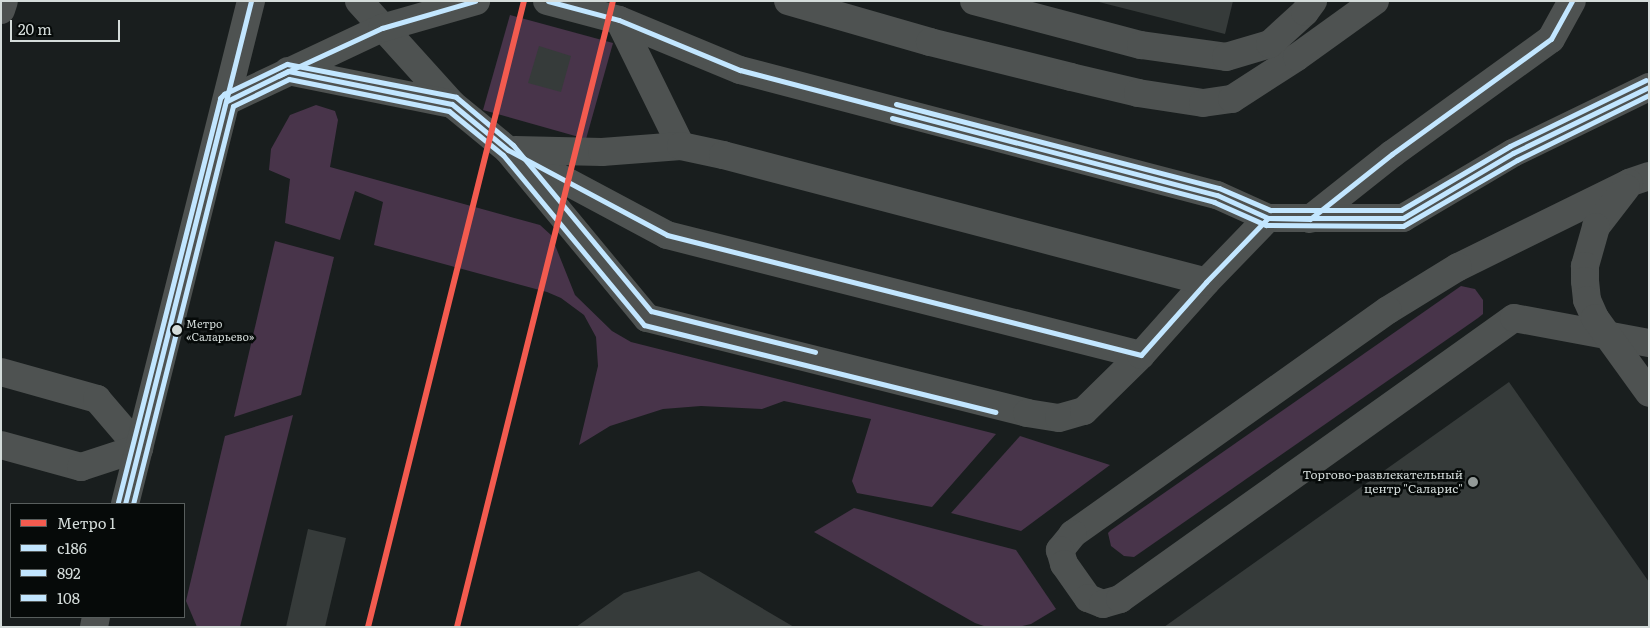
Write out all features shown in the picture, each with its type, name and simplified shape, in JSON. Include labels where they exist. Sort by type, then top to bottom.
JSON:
[{"type":"street","points":[[1,10],[4,1]]},
{"type":"street","points":[[125,503],[251,1]]},
{"type":"street","points":[[359,1],[452,104],[508,150],[647,318],[1027,413],[1059,418],[1084,411],[1142,354],[1206,282],[1268,218]]},
{"type":"street","points":[[227,101],[382,28],[476,1]]},
{"type":"street","points":[[547,1],[618,20],[740,70],[1217,195],[1268,218],[1403,218],[1512,153],[1649,87]]},
{"type":"street","points":[[788,1],[930,42],[1071,77],[1138,93],[1203,103],[1232,99],[1297,58],[1375,1]]},
{"type":"street","points":[[974,1],[1141,45],[1226,57],[1270,44],[1305,12],[1313,1]]},
{"type":"street","points":[[1310,219],[1392,154],[1551,39],[1572,1]]},
{"type":"street","points":[[618,20],[681,146]]},
{"type":"street","points":[[288,71],[452,104]]},
{"type":"street","points":[[508,150],[602,152],[681,146],[723,155],[1206,282]]},
{"type":"street","points":[[508,150],[667,235],[1142,354]]},
{"type":"street","points":[[1639,180],[1458,266],[1388,310],[1073,534],[1060,550],[1064,564],[1088,598],[1103,604],[1120,598],[1514,318],[1649,343]]},
{"type":"street","points":[[1639,180],[1596,226],[1585,266],[1587,300],[1595,318],[1649,393]]},
{"type":"street","points":[[1,372],[97,399],[139,448]]},
{"type":"street","points":[[1,445],[80,467],[139,448]]},
{"type":"shaded area","points":[[510,15],[613,43],[586,139],[483,110]]},
{"type":"shaded area","points":[[316,105],[335,111],[338,120],[330,167],[540,225],[551,235],[575,295],[612,331],[631,342],[996,434],[932,507],[857,493],[852,481],[871,419],[784,401],[762,409],[701,406],[663,409],[610,426],[579,445],[598,366],[596,337],[584,315],[561,298],[547,292],[374,245],[383,202],[355,191],[340,240],[285,223],[290,179],[269,170],[271,149],[290,115]]},
{"type":"shaded area","points":[[275,241],[334,257],[301,395],[234,417]]},
{"type":"shaded area","points":[[1461,286],[1475,289],[1483,300],[1483,314],[1478,318],[1134,557],[1124,556],[1111,546],[1108,533],[1111,530]]},
{"type":"shaded area","points":[[293,415],[240,627],[197,627],[186,601],[225,436]]},
{"type":"shaded area","points":[[1020,436],[1110,465],[1021,531],[951,513]]},
{"type":"shaded area","points":[[854,508],[1016,550],[1056,609],[1031,624],[1018,627],[987,627],[975,623],[814,532]]},
{"type":"building","points":[[1095,1],[1233,1],[1225,34]]},
{"type":"building","points":[[539,46],[571,56],[561,92],[528,83]]},
{"type":"building","name":"Торгово-развлекательный центр \"Саларис\"","points":[[1509,382],[1649,582],[1649,627],[1164,627]]},
{"type":"building","points":[[308,529],[346,538],[325,627],[286,627]]},
{"type":"building","points":[[699,571],[794,627],[576,627],[624,593]]},
{"type":"metro line","name":"1","points":[[368,627],[524,1]]},
{"type":"metro line","name":"1","points":[[457,627],[613,1]]},
{"type":"transit line","name":"с186","points":[[125,503],[251,1]]},
{"type":"transit line","name":"с186","points":[[278,76],[382,28],[475,1]]},
{"type":"transit line","name":"с186","points":[[548,1],[619,20],[740,70],[1217,195],[1268,218],[1403,218],[1513,153],[1649,87]]},
{"type":"transit line","name":"с186","points":[[227,101],[288,71],[452,104],[508,150],[667,235],[1141,355],[1206,282],[1268,218],[1310,219],[1392,154],[1551,39],[1572,1]]},
{"type":"transit line","name":"108","points":[[118,502],[220,98],[224,94],[287,64],[456,97],[513,145],[651,311],[815,352]]},
{"type":"transit line","name":"892","points":[[133,503],[233,106],[289,79],[449,111],[503,155],[644,325],[995,412]]},
{"type":"transit line","name":"108","points":[[896,104],[1219,188],[1270,210],[1401,210],[1510,146],[1646,80]]},
{"type":"transit line","name":"892","points":[[892,118],[1214,202],[1266,225],[1403,226],[1517,160],[1649,95]]},
{"type":"place","name":"Метро «Саларьево»","points":[[177,330]]},
{"type":"place","name":"Торгово-развлекательный центр \"Саларис\"","points":[[1473,482]]}]
